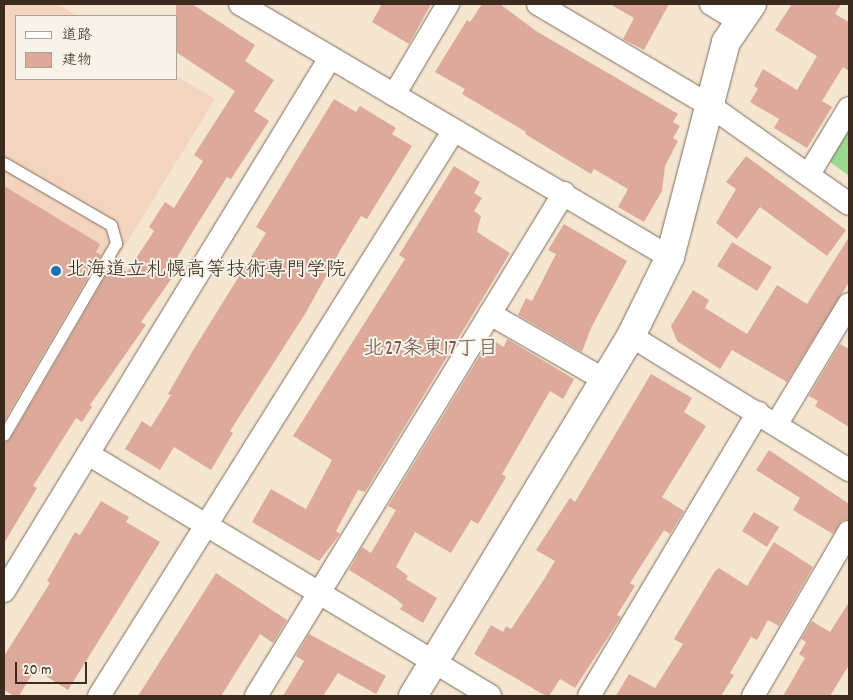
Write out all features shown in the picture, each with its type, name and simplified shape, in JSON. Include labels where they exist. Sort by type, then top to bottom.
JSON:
[{"type":"street","points":[[240,4],[564,193],[670,258]]},
{"type":"street","points":[[394,95],[448,4]]},
{"type":"street","points":[[538,4],[709,105],[849,204]]},
{"type":"street","points":[[413,696],[631,336],[670,258],[726,42],[746,13],[711,4]]},
{"type":"street","points":[[4,591],[330,58]]},
{"type":"street","points":[[809,174],[849,108]]},
{"type":"street","points":[[100,696],[204,526],[454,130]]},
{"type":"street","points":[[256,696],[564,193]]},
{"type":"street","points":[[589,696],[767,419],[849,304]]},
{"type":"street","points":[[490,314],[605,380]]},
{"type":"street","points":[[631,336],[849,470]]},
{"type":"street","points":[[88,454],[317,595],[490,696]]},
{"type":"street","points":[[753,696],[849,532]]},
{"type":"lane","points":[[4,162],[111,225],[116,243],[4,435]]},
{"type":"shaded area","name":"北海道立札幌高等技術専門学院","points":[[4,4],[57,4],[76,15],[15,15],[15,80],[178,80],[178,77],[215,99],[4,443]]},
{"type":"green space","points":[[849,121],[849,176],[825,158]]},
{"type":"building","points":[[176,4],[192,4],[255,45],[245,61],[274,80],[254,111],[269,121],[231,179],[227,177],[198,223],[173,264],[179,268],[141,322],[146,325],[90,405],[92,407],[82,422],[76,418],[33,486],[37,488],[4,543],[4,442],[10,439],[113,263],[127,272],[154,231],[149,227],[165,202],[174,208],[203,161],[194,155],[235,91],[178,53],[178,15],[176,15]]},
{"type":"building","points":[[382,4],[431,4],[409,44],[372,22]]},
{"type":"building","points":[[482,4],[500,4],[536,31],[678,114],[673,122],[680,126],[673,138],[678,141],[665,166],[662,191],[644,222],[618,207],[628,189],[594,169],[591,174],[525,134],[526,132],[462,94],[465,89],[435,72],[467,20],[470,22]]},
{"type":"building","points":[[610,4],[669,4],[644,50],[623,39],[634,18]]},
{"type":"building","points":[[792,4],[841,4],[835,14],[849,22],[849,71],[843,67],[822,101],[832,107],[807,148],[774,128],[779,119],[750,102],[758,89],[754,86],[763,69],[797,90],[817,56],[775,30]]},
{"type":"building","points":[[334,99],[356,112],[360,106],[396,128],[392,134],[412,146],[367,219],[361,216],[305,314],[230,431],[233,433],[211,470],[174,447],[160,470],[125,449],[142,421],[151,427],[171,395],[168,394],[192,352],[266,233],[256,227]]},
{"type":"building","points":[[746,156],[846,230],[827,256],[760,207],[737,239],[716,223],[736,189],[726,182]]},
{"type":"building","points":[[454,166],[480,182],[474,193],[482,198],[474,211],[481,216],[477,232],[510,253],[365,492],[358,490],[336,531],[340,534],[319,561],[252,522],[271,489],[306,509],[332,460],[293,436],[405,259],[399,255]]},
{"type":"building","points":[[4,186],[100,244],[96,252],[101,255],[4,421]]},
{"type":"building","points":[[564,224],[627,261],[591,328],[582,352],[518,315],[526,298],[532,301],[556,254],[548,250]]},
{"type":"building","points":[[849,237],[849,282],[787,382],[732,350],[720,369],[677,341],[671,326],[693,290],[709,300],[705,308],[747,334],[777,285],[807,304]]},
{"type":"building","points":[[732,242],[772,267],[757,291],[717,266]]},
{"type":"building","points":[[490,339],[504,347],[507,339],[574,379],[563,399],[550,391],[502,474],[506,477],[478,524],[471,520],[451,553],[415,532],[396,567],[408,576],[406,579],[437,598],[423,623],[400,609],[403,605],[396,599],[349,570],[362,547],[371,553],[396,510],[388,506]]},
{"type":"building","points":[[840,344],[849,349],[849,427],[815,406],[818,401],[809,396]]},
{"type":"building","points":[[651,374],[692,398],[684,412],[706,426],[662,497],[684,511],[670,534],[664,530],[630,583],[635,586],[617,615],[621,617],[575,688],[560,679],[549,696],[546,696],[474,654],[491,625],[503,632],[506,626],[511,629],[543,581],[555,561],[536,550],[570,498],[575,502]]},
{"type":"building","points":[[769,450],[849,504],[849,519],[842,521],[833,534],[793,510],[800,498],[756,470]]},
{"type":"building","points":[[101,501],[129,517],[126,522],[160,542],[68,690],[35,669],[19,696],[14,696],[4,690],[4,656],[50,583],[47,581],[75,532],[80,535]]},
{"type":"building","points":[[754,512],[779,527],[767,547],[742,531]]},
{"type":"building","points":[[774,542],[813,567],[779,626],[768,620],[757,640],[751,637],[730,673],[734,675],[721,696],[616,696],[629,674],[655,688],[683,644],[674,639],[715,571],[719,568],[747,586]]},
{"type":"building","points":[[216,573],[287,620],[273,643],[260,634],[221,696],[138,696]]},
{"type":"building","points":[[849,602],[849,665],[830,696],[783,696],[805,658],[799,654],[806,642],[801,639],[812,621],[830,632]]},
{"type":"building","points":[[309,634],[386,676],[376,694],[338,673],[323,696],[283,696],[304,661],[296,656]]},
{"type":"place","name":"北海道立札幌高等技術専門学院","points":[[56,271]]},
{"type":"district","name":"北27条東17丁目","points":[[431,350]]}]
